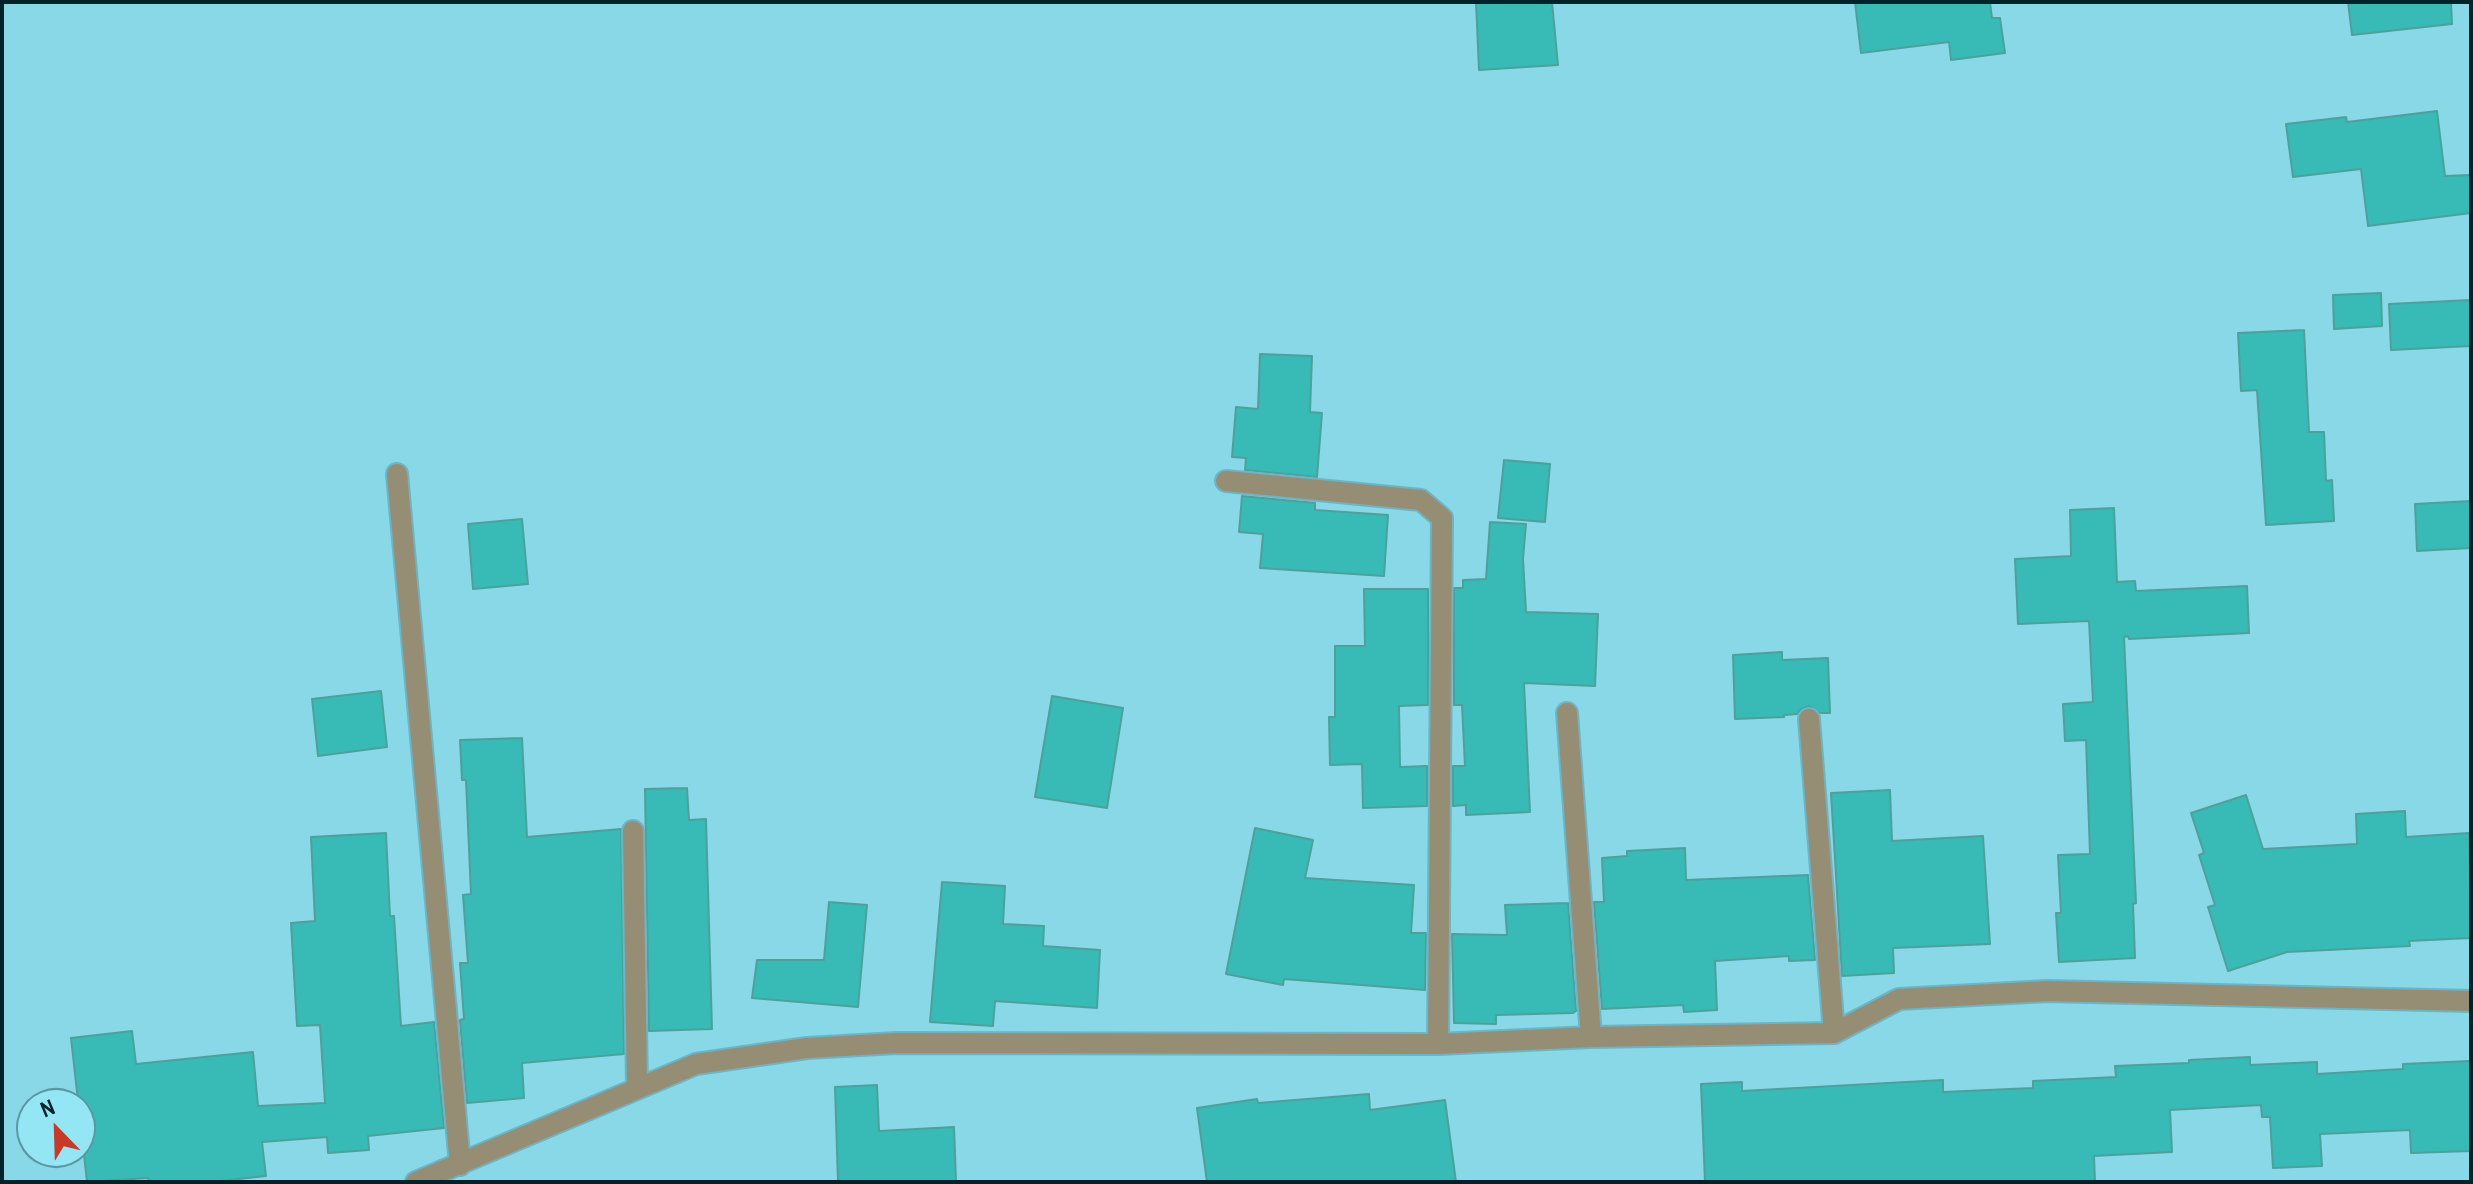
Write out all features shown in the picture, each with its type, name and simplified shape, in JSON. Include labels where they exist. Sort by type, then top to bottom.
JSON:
[{"type":"street","points":[[397,474],[460,1165]]},
{"type":"street","points":[[1226,481],[1421,500],[1442,518],[1438,1044]]},
{"type":"street","points":[[1567,713],[1591,1037]]},
{"type":"street","points":[[1809,719],[1834,1033]]},
{"type":"street","points":[[633,831],[637,1087]]},
{"type":"street","points":[[416,1182],[696,1064],[807,1048],[897,1043],[1438,1044],[1591,1037],[1834,1033],[1899,999],[2048,991],[2471,1001]]},
{"type":"building","points":[[1476,2],[1552,2],[1558,65],[1479,70]]},
{"type":"building","points":[[1855,2],[1990,2],[1992,18],[2000,18],[2005,53],[1951,60],[1949,42],[1861,53]]},
{"type":"building","points":[[2348,2],[2451,2],[2452,24],[2352,35]]},
{"type":"building","points":[[2437,111],[2445,176],[2471,175],[2471,213],[2368,226],[2361,169],[2293,177],[2286,124],[2346,117],[2347,122]]},
{"type":"building","points":[[2381,293],[2382,326],[2334,329],[2333,295]]},
{"type":"building","points":[[2471,300],[2471,346],[2391,350],[2389,304]]},
{"type":"building","points":[[2304,330],[2309,432],[2324,432],[2326,481],[2332,480],[2334,521],[2266,525],[2257,390],[2241,391],[2238,333]]},
{"type":"building","points":[[1260,354],[1312,356],[1310,412],[1322,413],[1317,477],[1245,470],[1246,458],[1232,457],[1236,407],[1258,409]]},
{"type":"building","points":[[1504,460],[1550,464],[1545,522],[1498,518]]},
{"type":"building","points":[[1242,496],[1315,503],[1315,510],[1388,515],[1384,576],[1260,568],[1263,534],[1239,532]]},
{"type":"building","points":[[2471,501],[2471,548],[2417,551],[2415,504]]},
{"type":"building","points":[[2114,508],[2117,582],[2135,581],[2136,591],[2247,586],[2249,633],[2124,637],[2136,903],[2133,904],[2135,958],[2059,962],[2056,913],[2061,913],[2058,855],[2090,854],[2086,740],[2065,741],[2063,704],[2093,702],[2089,621],[2018,624],[2015,559],[2071,556],[2070,510]]},
{"type":"building","points":[[522,519],[528,584],[473,589],[468,524]]},
{"type":"building","points":[[1490,522],[1526,524],[1523,559],[1526,612],[1598,614],[1595,686],[1524,683],[1530,812],[1466,815],[1466,805],[1453,806],[1453,766],[1465,766],[1462,705],[1454,705],[1454,588],[1463,588],[1463,580],[1486,579]]},
{"type":"building","points":[[1364,589],[1428,589],[1428,705],[1399,706],[1400,767],[1427,766],[1427,806],[1363,808],[1362,764],[1330,765],[1329,717],[1335,717],[1335,646],[1365,646]]},
{"type":"building","points":[[1782,652],[1782,660],[1828,658],[1830,713],[1820,713],[1809,706],[1797,714],[1784,717],[1735,719],[1733,655]]},
{"type":"building","points":[[381,691],[387,747],[318,756],[312,699]]},
{"type":"building","points":[[1052,696],[1123,708],[1107,808],[1035,797]]},
{"type":"building","points":[[522,738],[527,837],[621,829],[624,1054],[522,1063],[524,1098],[467,1103],[460,1020],[464,1019],[460,963],[468,963],[463,895],[471,894],[466,780],[462,780],[460,740]]},
{"type":"building","points":[[687,788],[689,820],[706,819],[712,1029],[649,1031],[645,789]]},
{"type":"building","points":[[1890,790],[1892,841],[1983,836],[1990,944],[1893,948],[1894,973],[1842,976],[1831,793]]},
{"type":"building","points":[[2246,795],[2263,849],[2357,844],[2356,814],[2405,811],[2406,837],[2469,833],[2471,938],[2409,941],[2410,946],[2287,952],[2228,971],[2208,907],[2215,905],[2199,855],[2204,853],[2191,813]]},
{"type":"building","points":[[1255,828],[1313,840],[1305,878],[1414,885],[1411,933],[1426,933],[1425,990],[1284,979],[1283,985],[1226,974]]},
{"type":"building","points":[[386,833],[390,916],[394,916],[401,1026],[434,1022],[444,1128],[368,1136],[369,1150],[328,1153],[327,1137],[262,1142],[266,1176],[211,1182],[149,1182],[148,1178],[87,1182],[85,1168],[96,1168],[96,1088],[77,1088],[71,1038],[132,1031],[136,1064],[253,1052],[258,1106],[325,1103],[320,1025],[297,1026],[291,923],[315,921],[311,837]]},
{"type":"building","points":[[1685,848],[1686,880],[1808,875],[1815,960],[1789,961],[1789,956],[1715,961],[1717,1010],[1684,1012],[1683,1005],[1602,1009],[1594,902],[1604,902],[1602,858],[1627,856],[1627,851]]},
{"type":"building","points":[[942,882],[1005,886],[1003,924],[1044,926],[1043,946],[1100,950],[1097,1008],[995,1001],[993,1026],[930,1022]]},
{"type":"building","points":[[829,902],[867,905],[858,1007],[752,998],[757,960],[824,960]]},
{"type":"building","points":[[1568,903],[1576,1011],[1496,1015],[1496,1024],[1454,1023],[1452,934],[1507,935],[1505,905]]},
{"type":"building","points":[[2250,1057],[2250,1065],[2317,1062],[2317,1074],[2403,1069],[2403,1064],[2470,1061],[2471,1151],[2411,1153],[2410,1130],[2320,1134],[2322,1166],[2273,1168],[2270,1117],[2262,1117],[2261,1105],[2170,1110],[2172,1152],[2094,1156],[2095,1182],[1705,1182],[1701,1084],[1742,1082],[1742,1091],[1943,1080],[1943,1092],[2033,1088],[2033,1081],[2116,1077],[2115,1066]]},
{"type":"building","points":[[877,1085],[879,1131],[954,1127],[956,1182],[838,1182],[835,1087]]},
{"type":"building","points":[[1369,1094],[1370,1110],[1445,1100],[1456,1182],[1207,1182],[1197,1108],[1257,1099],[1258,1103]]}]
